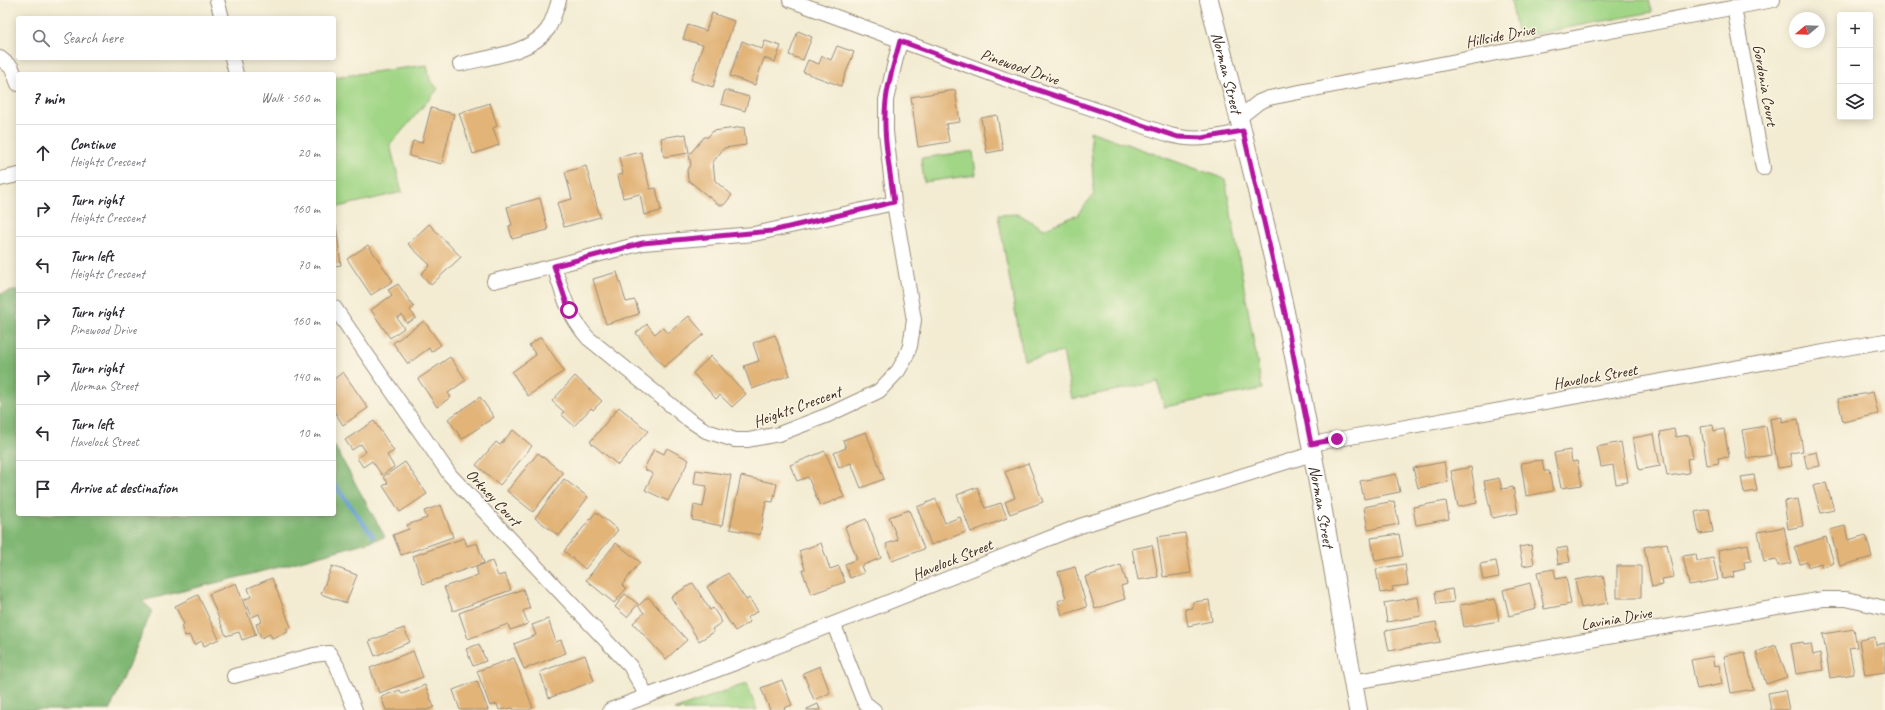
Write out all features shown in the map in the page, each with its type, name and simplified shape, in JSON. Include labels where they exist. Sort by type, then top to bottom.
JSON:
[{"type":"street","points":[[217,0],[221,16]]},
{"type":"street","points":[[460,64],[510,52],[530,44],[547,30],[552,21],[559,0]]},
{"type":"street","name":"Pinewood Drive","points":[[790,0],[1012,82],[1178,137],[1202,138],[1241,124]]},
{"type":"street","name":"Norman Street","points":[[1209,0],[1241,124],[1285,313],[1312,449],[1358,710]]},
{"type":"street","name":"Hillside Drive","points":[[1241,124],[1259,102],[1269,98],[1773,0]]},
{"type":"street","name":"Gordonia Court","points":[[1734,7],[1763,168]]},
{"type":"street","name":"Heights Crescent","points":[[554,266],[561,290],[573,318],[583,333],[599,349],[688,419],[706,431],[735,440],[765,438],[828,415],[879,391],[888,382],[905,359],[910,346],[914,320],[894,202],[885,115],[886,100],[900,41]]},
{"type":"street","points":[[0,58],[12,68],[16,79]]},
{"type":"street","points":[[232,60],[236,72]]},
{"type":"street","points":[[0,179],[16,175]]},
{"type":"street","points":[[494,281],[643,243],[766,232],[894,202]]},
{"type":"street","name":"Orkney Court","points":[[336,311],[450,475],[630,666],[647,696]]},
{"type":"street","name":"Havelock Street","points":[[610,710],[834,625],[1080,526],[1312,449],[1885,340]]},
{"type":"street","name":"Lavinia Drive","points":[[1353,682],[1823,599],[1846,599],[1885,608]]},
{"type":"street","points":[[834,625],[862,697],[865,703],[874,710]]},
{"type":"street","points":[[234,676],[314,655],[329,653],[337,666],[355,710]]},
{"type":"green space","points":[[1511,0],[1649,0],[1652,12],[1518,37]]},
{"type":"green space","points":[[427,65],[430,80],[438,89],[390,145],[402,192],[336,208],[336,77]]},
{"type":"green space","points":[[1090,131],[1225,179],[1262,389],[1164,407],[1158,382],[1072,399],[1063,352],[1024,360],[998,215],[1019,214],[1043,229],[1077,215],[1094,194]]},
{"type":"green space","points":[[973,151],[976,175],[924,182],[921,158]]},
{"type":"green space","points":[[16,290],[16,516],[336,516],[336,449],[385,537],[272,569],[142,601],[152,610],[110,710],[0,710],[0,294]]},
{"type":"green space","points":[[747,683],[757,710],[674,710]]},
{"type":"building","points":[[712,13],[734,21],[713,87],[691,80],[703,45],[683,39],[688,25],[706,31]]},
{"type":"building","points":[[798,31],[812,37],[803,60],[789,55]]},
{"type":"building","points":[[742,41],[762,49],[765,41],[781,46],[775,62],[764,58],[755,85],[730,76]]},
{"type":"building","points":[[837,46],[854,52],[841,86],[803,72],[808,60],[819,64],[822,56],[831,60]]},
{"type":"building","points":[[725,90],[749,97],[745,111],[721,104]]},
{"type":"building","points":[[955,90],[960,122],[946,124],[949,142],[918,147],[911,97]]},
{"type":"building","points":[[490,103],[497,126],[493,128],[499,145],[473,154],[459,113]]},
{"type":"building","points":[[431,108],[454,114],[442,164],[409,156],[413,141],[422,143]]},
{"type":"building","points":[[997,115],[1003,150],[987,153],[981,118]]},
{"type":"building","points":[[744,127],[746,145],[724,148],[713,162],[715,181],[732,195],[724,205],[719,205],[688,180],[687,170],[691,165],[689,155],[704,137],[708,137],[713,131]]},
{"type":"building","points":[[686,134],[689,153],[664,157],[661,138]]},
{"type":"building","points":[[641,152],[650,189],[656,188],[661,211],[644,215],[640,194],[623,198],[618,175],[623,174],[619,157]]},
{"type":"building","points":[[586,166],[600,217],[564,227],[557,203],[572,199],[565,172]]},
{"type":"building","points":[[540,198],[548,230],[512,239],[509,226],[512,225],[507,207]]},
{"type":"building","points":[[429,224],[461,257],[431,285],[421,274],[430,265],[408,244]]},
{"type":"building","points":[[336,225],[341,265],[336,266]]},
{"type":"building","points":[[368,245],[393,281],[371,295],[347,259]]},
{"type":"building","points":[[617,272],[626,302],[635,300],[639,314],[606,324],[593,279]]},
{"type":"building","points":[[398,284],[414,307],[410,310],[416,318],[407,323],[402,315],[397,318],[404,328],[390,338],[371,310],[392,295],[388,290]]},
{"type":"building","points":[[689,316],[704,334],[664,367],[636,333],[647,324],[655,334],[663,327],[668,333]]},
{"type":"building","points":[[424,321],[441,345],[431,352],[429,348],[408,364],[393,343]]},
{"type":"building","points":[[775,335],[790,375],[752,389],[744,366],[759,361],[753,343]]},
{"type":"building","points":[[541,337],[564,371],[528,396],[512,372],[536,355],[529,345]]},
{"type":"building","points":[[711,356],[746,394],[732,407],[720,395],[716,399],[693,373]]},
{"type":"building","points":[[450,357],[466,380],[448,393],[451,397],[437,407],[418,379]]},
{"type":"building","points":[[343,372],[368,408],[343,425],[336,414],[336,377]]},
{"type":"building","points":[[575,376],[602,401],[593,410],[591,408],[574,426],[561,414],[564,412],[552,401]]},
{"type":"building","points":[[1873,392],[1878,414],[1843,422],[1838,399]]},
{"type":"building","points":[[480,397],[494,417],[462,439],[448,419]]},
{"type":"building","points":[[619,407],[648,431],[618,465],[590,442]]},
{"type":"building","points":[[1782,417],[1782,422],[1798,419],[1803,451],[1790,453],[1792,466],[1778,468],[1770,419]]},
{"type":"building","points":[[374,421],[394,451],[387,455],[394,467],[382,475],[372,461],[363,467],[357,458],[366,452],[361,444],[352,450],[345,440]]},
{"type":"building","points":[[1713,425],[1714,431],[1724,429],[1729,457],[1718,458],[1719,463],[1707,465],[1701,427]]},
{"type":"building","points":[[1766,426],[1771,455],[1747,459],[1742,430]]},
{"type":"building","points":[[1674,429],[1676,437],[1689,435],[1693,458],[1687,459],[1689,473],[1667,476],[1660,432]]},
{"type":"building","points":[[513,430],[532,446],[500,485],[476,465],[496,442],[500,445]]},
{"type":"building","points":[[866,432],[884,479],[861,488],[851,463],[839,468],[834,453],[846,448],[843,440]]},
{"type":"building","points":[[1654,434],[1660,466],[1639,470],[1633,438]]},
{"type":"building","points":[[1621,442],[1628,482],[1616,484],[1613,465],[1601,467],[1597,447]]},
{"type":"building","points":[[667,448],[689,460],[668,501],[645,490],[653,474],[644,469],[654,449],[664,454]]},
{"type":"building","points":[[1570,450],[1572,462],[1577,461],[1582,485],[1561,488],[1554,453]]},
{"type":"building","points":[[825,451],[844,497],[820,506],[808,477],[797,481],[790,465]]},
{"type":"building","points":[[1817,452],[1820,466],[1807,468],[1804,455]]},
{"type":"building","points":[[538,453],[563,473],[533,512],[507,491]]},
{"type":"building","points":[[1542,460],[1544,471],[1549,471],[1553,491],[1526,496],[1521,463]]},
{"type":"building","points":[[405,462],[427,494],[400,512],[383,486],[388,483],[383,477]]},
{"type":"building","points":[[1444,462],[1448,482],[1418,488],[1413,468]]},
{"type":"building","points":[[1028,463],[1043,502],[1010,514],[1005,502],[1015,498],[1005,472]]},
{"type":"building","points":[[1471,467],[1477,503],[1458,507],[1451,471]]},
{"type":"building","points":[[696,470],[731,475],[722,526],[692,520],[694,505],[703,507],[707,486],[694,484]]},
{"type":"building","points":[[1396,474],[1400,492],[1364,499],[1360,481]]},
{"type":"building","points":[[1754,475],[1757,491],[1744,493],[1741,477]]},
{"type":"building","points":[[741,476],[777,484],[773,502],[766,501],[760,535],[730,529]]},
{"type":"building","points":[[1499,478],[1502,489],[1513,487],[1518,513],[1492,518],[1484,481]]},
{"type":"building","points":[[564,479],[588,497],[559,536],[535,518]]},
{"type":"building","points":[[1826,483],[1834,510],[1821,513],[1813,486]]},
{"type":"building","points":[[977,487],[985,508],[1001,503],[1007,518],[971,532],[957,495]]},
{"type":"building","points":[[936,499],[945,523],[960,517],[966,532],[931,545],[917,507]]},
{"type":"building","points":[[1798,499],[1803,526],[1788,529],[1784,501]]},
{"type":"building","points":[[1394,501],[1399,524],[1368,530],[1364,507]]},
{"type":"building","points":[[1446,501],[1449,519],[1416,525],[1413,507]]},
{"type":"building","points":[[441,505],[453,537],[401,555],[393,535],[409,529],[407,525],[427,518],[424,511]]},
{"type":"building","points":[[1709,509],[1713,532],[1699,534],[1695,512]]},
{"type":"building","points":[[909,510],[924,549],[892,561],[886,544],[898,540],[889,517]]},
{"type":"building","points":[[596,512],[618,530],[585,569],[564,551]]},
{"type":"building","points":[[866,519],[881,558],[861,566],[864,573],[850,578],[845,564],[857,559],[845,527]]},
{"type":"building","points":[[1845,526],[1848,540],[1866,535],[1872,557],[1840,566],[1830,530]]},
{"type":"building","points":[[1784,527],[1791,563],[1778,566],[1777,560],[1764,562],[1758,532]]},
{"type":"building","points":[[1185,533],[1191,573],[1163,577],[1157,537]]},
{"type":"building","points":[[1399,534],[1403,556],[1375,561],[1371,538]]},
{"type":"building","points":[[1826,537],[1834,563],[1822,567],[1821,563],[1808,567],[1807,562],[1800,564],[1794,547]]},
{"type":"building","points":[[464,538],[467,546],[477,543],[484,563],[423,584],[413,556]]},
{"type":"building","points":[[616,543],[640,562],[622,585],[626,589],[614,603],[586,580]]},
{"type":"building","points":[[821,543],[830,569],[839,566],[845,582],[811,594],[802,570],[805,569],[799,551]]},
{"type":"building","points":[[1667,543],[1674,577],[1662,579],[1663,585],[1652,587],[1644,547]]},
{"type":"building","points":[[1748,544],[1751,561],[1744,562],[1745,569],[1733,572],[1734,577],[1723,579],[1718,550]]},
{"type":"building","points":[[1152,545],[1158,577],[1138,580],[1132,549]]},
{"type":"building","points":[[1531,545],[1534,564],[1523,566],[1519,547]]},
{"type":"building","points":[[1567,547],[1570,562],[1558,564],[1556,549]]},
{"type":"building","points":[[1696,554],[1697,561],[1713,558],[1718,580],[1689,585],[1683,556]]},
{"type":"building","points":[[492,561],[498,576],[505,574],[511,590],[453,611],[444,587],[478,575],[476,567]]},
{"type":"building","points":[[1496,561],[1499,577],[1483,580],[1480,564]]},
{"type":"building","points":[[1405,564],[1408,585],[1392,587],[1393,591],[1380,593],[1376,569]]},
{"type":"building","points":[[1121,565],[1127,584],[1121,586],[1125,599],[1095,609],[1085,577]]},
{"type":"building","points":[[332,566],[357,575],[346,603],[321,594]]},
{"type":"building","points":[[1617,566],[1641,566],[1641,598],[1617,598]]},
{"type":"building","points":[[1075,567],[1087,607],[1062,615],[1058,601],[1066,598],[1058,572]]},
{"type":"building","points":[[1554,569],[1556,579],[1566,577],[1571,604],[1544,609],[1537,572]]},
{"type":"building","points":[[728,573],[746,600],[749,598],[758,611],[747,618],[750,622],[735,631],[707,587]]},
{"type":"building","points":[[1603,575],[1608,603],[1581,608],[1575,580]]},
{"type":"building","points":[[272,578],[291,627],[286,629],[288,632],[272,638],[270,634],[261,638],[256,624],[262,622],[259,614],[252,617],[245,599],[251,597],[248,588]]},
{"type":"building","points":[[236,583],[256,635],[242,640],[239,632],[226,636],[209,594]]},
{"type":"building","points":[[693,583],[710,610],[713,608],[722,622],[712,629],[714,632],[699,641],[671,597]]},
{"type":"building","points":[[1530,583],[1536,609],[1509,616],[1503,590]]},
{"type":"building","points":[[523,589],[530,608],[523,611],[528,624],[510,630],[508,624],[468,639],[459,613]]},
{"type":"building","points":[[1452,589],[1454,602],[1437,604],[1435,592]]},
{"type":"building","points":[[625,594],[638,604],[627,617],[615,607]]},
{"type":"building","points":[[198,595],[219,639],[204,646],[202,641],[194,645],[189,635],[185,636],[181,626],[184,624],[175,606]]},
{"type":"building","points":[[648,597],[687,640],[666,659],[633,623],[644,613],[638,606]]},
{"type":"building","points":[[1418,597],[1421,616],[1387,622],[1384,603]]},
{"type":"building","points":[[1495,599],[1499,621],[1464,627],[1460,605]]},
{"type":"building","points":[[1209,600],[1212,621],[1188,626],[1185,609],[1193,608],[1193,602]]},
{"type":"building","points":[[548,619],[556,642],[561,640],[566,653],[524,669],[514,644],[536,635],[532,625]]},
{"type":"building","points":[[1436,622],[1440,642],[1389,651],[1385,631]]},
{"type":"building","points":[[404,628],[410,642],[375,656],[369,641]]},
{"type":"building","points":[[1854,629],[1857,647],[1849,648],[1854,674],[1830,678],[1823,634]]},
{"type":"building","points":[[1875,637],[1876,645],[1885,643],[1885,672],[1865,675],[1859,640]]},
{"type":"building","points":[[1803,642],[1804,645],[1811,644],[1813,655],[1820,653],[1823,670],[1796,674],[1791,644]]},
{"type":"building","points":[[479,644],[486,661],[473,666],[466,649]]},
{"type":"building","points":[[1776,645],[1787,677],[1766,684],[1756,652]]},
{"type":"building","points":[[413,651],[423,677],[379,693],[370,668]]},
{"type":"building","points":[[1745,652],[1753,689],[1731,693],[1724,656]]},
{"type":"building","points":[[585,655],[594,681],[549,698],[540,672]]},
{"type":"building","points":[[1712,656],[1714,666],[1719,665],[1722,684],[1697,689],[1691,660]]},
{"type":"building","points":[[514,658],[533,708],[529,710],[514,710],[513,708],[499,710],[497,704],[490,706],[477,671]]},
{"type":"building","points":[[820,666],[830,693],[814,700],[803,673]]},
{"type":"building","points":[[782,680],[792,705],[784,708],[785,710],[770,710],[761,688]]},
{"type":"building","points":[[477,681],[488,710],[460,710],[453,690]]},
{"type":"building","points":[[425,685],[434,707],[427,710],[386,710],[381,697],[400,690],[402,694]]},
{"type":"building","points":[[1785,690],[1789,710],[1771,710],[1768,693]]},
{"type":"building","points":[[818,704],[820,710],[807,710],[807,709]]},
{"type":"waterway","points":[[336,487],[373,536]]},
{"type":"route","points":[[569,310],[554,266],[643,243],[663,240],[754,234],[894,202],[885,115],[886,100],[900,41],[1139,126],[1178,137],[1202,138],[1227,135],[1243,131],[1268,232],[1311,444],[1337,439]]}]
